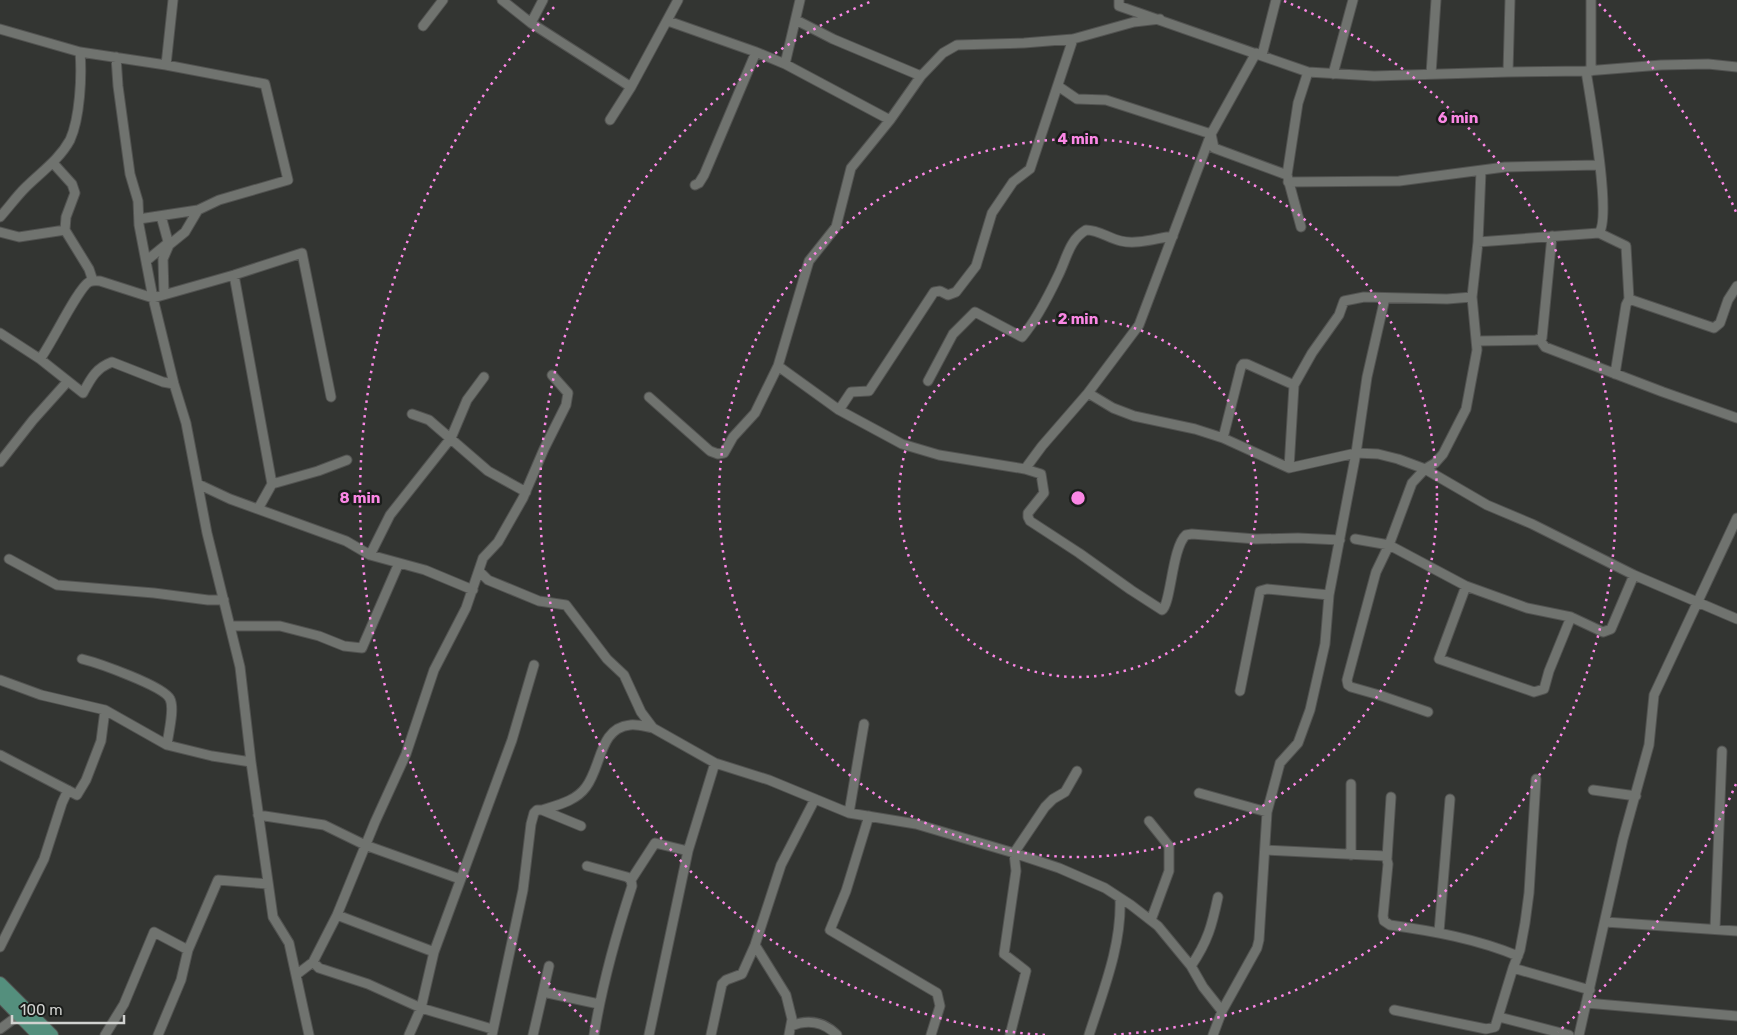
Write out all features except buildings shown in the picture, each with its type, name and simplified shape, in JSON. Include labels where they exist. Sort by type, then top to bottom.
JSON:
[{"type":"main road","points":[[0,983],[52,1035]]},
{"type":"main road","points":[[0,996],[38,1035]]},
{"type":"street","points":[[166,65],[173,0]]},
{"type":"street","points":[[423,26],[443,0]]},
{"type":"street","points":[[502,0],[530,23],[632,87]]},
{"type":"street","points":[[530,23],[543,0]]},
{"type":"street","points":[[610,120],[632,87],[678,0]]},
{"type":"street","points":[[785,64],[800,0]]},
{"type":"street","points":[[1119,0],[1119,6],[1308,72],[1374,76],[1589,71],[1661,65],[1708,64],[1737,67]]},
{"type":"street","points":[[1025,469],[1042,446],[1088,394],[1139,325],[1211,134],[1259,54],[1276,0]]},
{"type":"street","points":[[1333,74],[1353,0]]},
{"type":"street","points":[[1431,74],[1436,0]]},
{"type":"street","points":[[1508,72],[1510,0]]},
{"type":"street","points":[[1591,0],[1589,71],[1599,165],[1602,217],[1602,228],[1599,233]]},
{"type":"street","points":[[649,396],[710,451],[718,454],[724,453],[733,437],[755,414],[778,366],[809,261],[836,228],[851,168],[890,120],[921,76],[943,53],[957,45],[1073,39],[1126,24],[1160,19]]},
{"type":"street","points":[[796,20],[833,39],[921,76]]},
{"type":"street","points":[[668,21],[785,64],[890,120]]},
{"type":"street","points":[[0,28],[80,52],[166,65],[265,84],[288,180],[219,200],[198,210],[139,219]]},
{"type":"street","points":[[839,410],[851,392],[869,391],[934,292],[940,291],[948,295],[956,292],[976,266],[992,213],[1013,182],[1030,169],[1073,39]]},
{"type":"street","points":[[0,217],[26,187],[53,163],[70,140],[75,125],[82,74],[80,52]]},
{"type":"street","points":[[694,186],[700,183],[704,175],[756,52]]},
{"type":"street","points":[[116,57],[120,105],[130,174],[138,201],[139,219],[153,298],[174,384],[186,422],[207,533],[240,667],[251,762],[273,917],[289,943],[309,1035]]},
{"type":"street","points":[[1301,227],[1288,179],[1298,103],[1308,72]]},
{"type":"street","points":[[1058,86],[1077,99],[1106,100],[1211,134]]},
{"type":"street","points":[[1211,134],[1214,148],[1288,179],[1399,181],[1505,167],[1599,165]]},
{"type":"street","points":[[53,163],[72,184],[75,193],[66,217],[65,230],[89,269],[93,281]]},
{"type":"street","points":[[1428,712],[1379,695],[1351,688],[1347,680],[1376,572],[1389,545],[1412,484],[1425,469],[1435,463],[1443,454],[1466,409],[1477,350],[1472,297],[1478,242],[1482,171]]},
{"type":"street","points":[[146,261],[185,232],[198,210]]},
{"type":"street","points":[[161,216],[168,244],[163,259],[164,294]]},
{"type":"street","points":[[0,232],[19,237],[65,230]]},
{"type":"street","points":[[928,381],[953,334],[974,312],[1022,337],[1031,326],[1058,276],[1074,239],[1086,230],[1095,230],[1120,241],[1131,242],[1173,236]]},
{"type":"street","points":[[1478,242],[1599,233],[1626,246],[1628,299],[1615,374]]},
{"type":"street","points":[[1540,340],[1543,332],[1552,236]]},
{"type":"street","points":[[40,359],[87,283],[100,281],[153,298],[302,253],[331,397]]},
{"type":"street","points":[[234,275],[272,484],[258,509]]},
{"type":"street","points":[[1628,299],[1714,328],[1720,323],[1728,300],[1737,286]]},
{"type":"street","points":[[1289,468],[1294,385],[1312,353],[1339,315],[1344,301],[1364,297],[1446,299],[1472,297]]},
{"type":"street","points":[[1213,1035],[1222,1011],[1257,948],[1259,940],[1267,812],[1280,763],[1298,743],[1310,710],[1325,644],[1329,595],[1356,453],[1367,377],[1385,298]]},
{"type":"street","points":[[0,333],[40,359],[83,393],[94,373],[104,365],[112,362],[163,382],[174,384]]},
{"type":"street","points":[[1477,340],[1540,340]]},
{"type":"street","points":[[1540,340],[1545,347],[1737,418]]},
{"type":"street","points":[[1223,438],[1243,364],[1247,364],[1294,385]]},
{"type":"street","points":[[778,366],[839,410],[902,444],[940,455],[1025,469],[1041,474],[1044,492],[1028,513],[1030,521],[1079,552],[1162,610],[1166,606],[1169,585],[1181,542],[1186,535],[1256,539],[1340,540]]},
{"type":"street","points":[[296,975],[313,962],[337,916],[365,845],[406,754],[434,670],[466,608],[483,558],[498,542],[526,492],[566,405],[568,393],[552,376]]},
{"type":"street","points":[[370,555],[390,515],[451,438],[467,400],[484,377]]},
{"type":"street","points":[[0,462],[33,420],[68,381]]},
{"type":"street","points":[[1088,394],[1113,408],[1134,416],[1223,438],[1289,468],[1356,453],[1378,454],[1398,458],[1425,469],[1487,505],[1532,524],[1634,575],[1737,620]]},
{"type":"street","points":[[412,414],[429,420],[488,471],[526,492]]},
{"type":"street","points":[[272,484],[318,471],[347,460]]},
{"type":"street","points":[[198,484],[230,499],[346,541],[370,555],[425,570],[472,590]]},
{"type":"street","points":[[1579,1035],[1623,839],[1649,745],[1654,695],[1737,518]]},
{"type":"street","points":[[1355,539],[1389,545],[1466,586],[1528,608],[1571,617],[1603,632],[1611,629],[1634,575]]},
{"type":"street","points":[[10,559],[57,586],[224,600]]},
{"type":"street","points":[[230,626],[280,626],[319,636],[344,646],[362,648],[400,563]]},
{"type":"street","points":[[479,571],[488,580],[539,601],[566,605],[607,659],[624,675],[641,712],[653,728]]},
{"type":"street","points":[[1466,586],[1439,659],[1527,690],[1534,692],[1544,689],[1549,671],[1571,617]]},
{"type":"street","points":[[1240,691],[1260,591],[1267,588],[1329,595]]},
{"type":"street","points":[[82,659],[107,666],[160,690],[170,697],[172,707],[167,745]]},
{"type":"street","points":[[410,1035],[421,1008],[434,952],[512,740],[534,665]]},
{"type":"street","points":[[0,680],[41,695],[105,710],[167,745],[212,756],[251,762]]},
{"type":"street","points":[[0,755],[77,795],[86,780],[101,741],[105,710]]},
{"type":"street","points":[[313,962],[319,968],[368,984],[421,1008],[492,1032],[523,890],[534,813],[537,810],[567,802],[586,787],[594,773],[610,733],[619,727],[632,724],[653,728],[715,763],[769,780],[849,813],[916,824],[1059,868],[1105,888],[1158,926],[1191,966],[1203,987],[1222,1011]]},
{"type":"street","points":[[849,813],[864,724]]},
{"type":"street","points":[[1715,929],[1722,751]]},
{"type":"street","points":[[649,1035],[688,851],[715,763]]},
{"type":"street","points":[[1010,1035],[1026,971],[1004,954],[1016,871],[1014,853],[1044,807],[1065,792],[1077,771]]},
{"type":"street","points":[[1394,1010],[1486,1029],[1495,1027],[1518,956],[1526,923],[1536,779]]},
{"type":"street","points":[[1351,784],[1351,855]]},
{"type":"street","points":[[0,947],[44,859],[62,802],[68,790]]},
{"type":"street","points":[[1593,790],[1636,796]]},
{"type":"street","points":[[1199,793],[1267,812]]},
{"type":"street","points":[[1391,797],[1388,864],[1382,916],[1384,921],[1390,924],[1439,932],[1506,950],[1518,956]]},
{"type":"street","points":[[711,1035],[722,984],[726,980],[742,974],[755,946],[781,865],[815,799]]},
{"type":"street","points":[[1439,932],[1450,799]]},
{"type":"street","points":[[542,810],[582,826]]},
{"type":"street","points":[[258,814],[324,826],[365,845],[460,879]]},
{"type":"street","points":[[869,816],[846,891],[830,930],[938,993],[940,1006],[931,1035]]},
{"type":"street","points":[[1149,822],[1169,846],[1169,871],[1150,920]]},
{"type":"street","points":[[594,1035],[599,1004],[619,926],[632,886],[631,880],[655,843],[688,851]]},
{"type":"street","points":[[1265,850],[1386,856],[1388,858]]},
{"type":"street","points":[[587,866],[628,877],[631,880]]},
{"type":"street","points":[[158,1035],[181,980],[188,950],[218,880],[268,884]]},
{"type":"street","points":[[1191,966],[1210,934],[1218,897]]},
{"type":"street","points":[[1089,1035],[1114,957],[1120,898]]},
{"type":"street","points":[[337,916],[434,952]]},
{"type":"street","points":[[1605,922],[1737,931]]},
{"type":"street","points":[[105,1035],[124,1004],[154,932],[188,950]]},
{"type":"street","points":[[755,946],[786,995],[792,1019],[790,1031]]},
{"type":"street","points":[[533,1035],[549,966]]},
{"type":"street","points":[[1513,968],[1590,990]]},
{"type":"street","points":[[543,992],[599,1004]]},
{"type":"street","points":[[1586,1003],[1737,1016]]},
{"type":"street","points":[[0,1028],[19,1015]]},
{"type":"street","points":[[1499,1017],[1569,1035]]},
{"type":"street","points":[[790,1031],[804,1022],[814,1022],[825,1025],[837,1035]]}]
